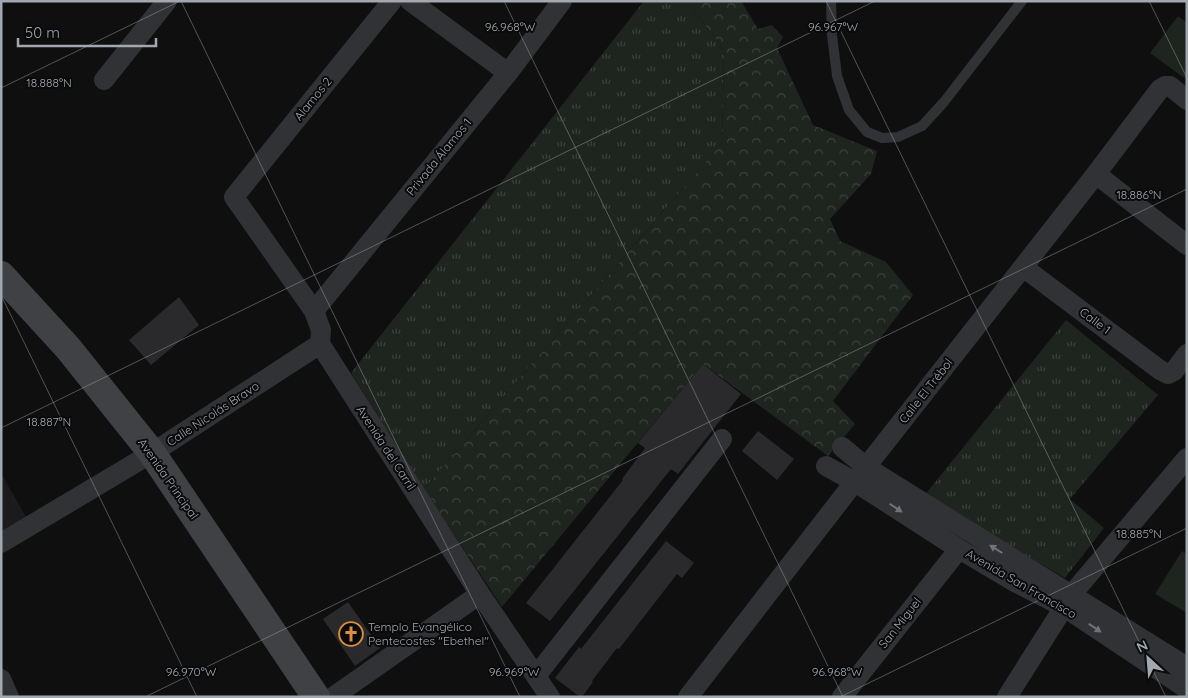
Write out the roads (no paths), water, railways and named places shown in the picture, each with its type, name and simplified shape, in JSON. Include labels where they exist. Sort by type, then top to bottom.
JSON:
[{"type":"street","points":[[104,80],[167,1]]},
{"type":"street","name":"Alamos 2","points":[[234,197],[392,1]]},
{"type":"street","points":[[410,1],[508,74]]},
{"type":"street","name":"Privada Álamos 1","points":[[314,310],[508,74],[562,1]]},
{"type":"street","name":"Calle El Trébol","points":[[688,697],[860,474],[1096,174],[1160,89],[1164,86],[1170,86],[1187,100]]},
{"type":"street","points":[[1096,174],[1187,245]]},
{"type":"street","name":"Avenida del Carril","points":[[234,197],[314,310],[322,330],[320,344],[480,594],[550,697]]},
{"type":"street","name":"Calle 1","points":[[1023,268],[1160,370],[1168,374],[1174,371],[1187,354]]},
{"type":"street","name":"Avenida Principal","points":[[1,276],[68,348],[152,453],[316,697]]},
{"type":"street","name":"Calle Nicolás Bravo","points":[[1,543],[152,453],[320,344]]},
{"type":"street","points":[[536,676],[722,439]]},
{"type":"street","points":[[842,447],[860,474]]},
{"type":"street","points":[[1007,697],[1068,601],[1187,458]]},
{"type":"street","points":[[826,466],[860,474]]},
{"type":"street","name":"Avenida San Francisco","points":[[860,474],[959,549],[1018,573]]},
{"type":"street","name":"Avenida San Francisco","points":[[860,474],[1018,573],[1187,667]]},
{"type":"street","name":"San Miguel","points":[[842,697],[959,549]]},
{"type":"street","points":[[333,697],[480,594]]},
{"type":"street","name":"Avenida San Francisco","points":[[1068,601],[1187,689]]},
{"type":"street","points":[[1,679],[9,697]]},
{"type":"lane","points":[[831,1],[832,35],[837,76],[849,110],[867,132],[882,138],[898,137],[922,126],[944,102],[1022,1]]},
{"type":"place","name":"Templo Evangélico Pentecostes \"Ebethel\"","points":[[351,634]]}]
